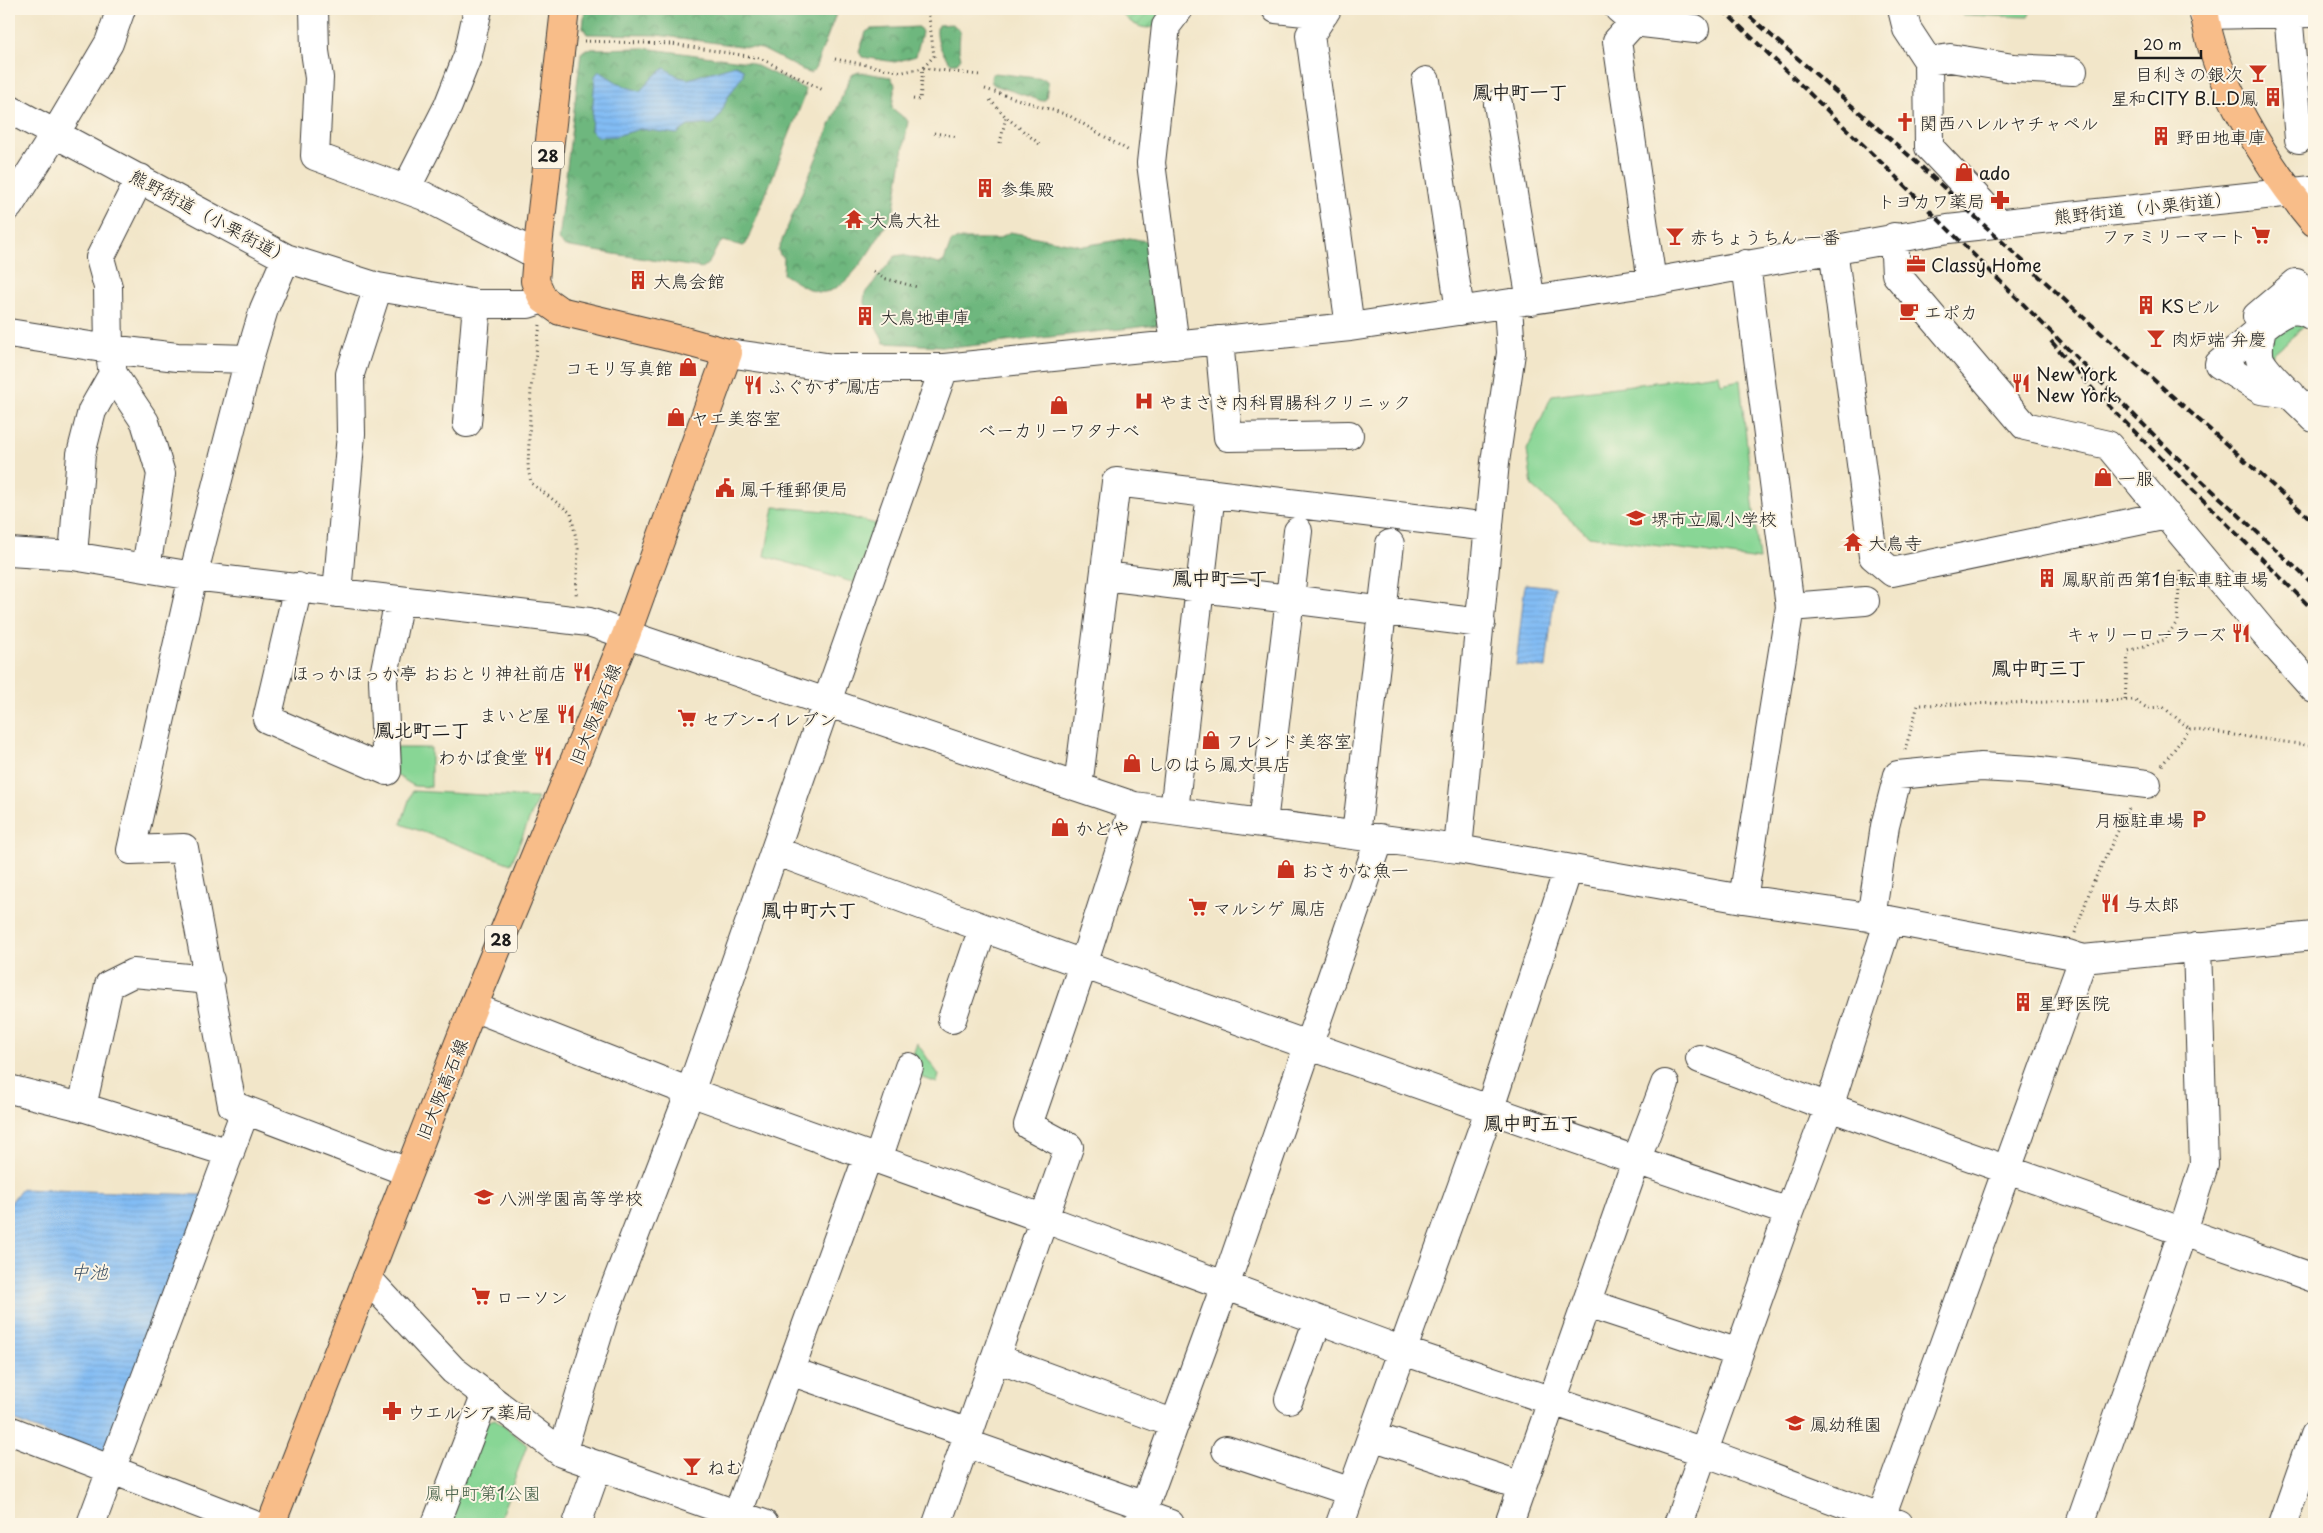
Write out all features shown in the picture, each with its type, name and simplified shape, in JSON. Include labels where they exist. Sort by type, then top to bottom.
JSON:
[{"type":"main road","name":"28","points":[[543,299],[535,281],[565,9]]},
{"type":"main road","points":[[2204,12],[2216,59],[2234,104],[2301,191],[2314,222]]},
{"type":"main road","points":[[543,299],[560,311],[677,339],[728,354]]},
{"type":"main road","name":"旧大阪高石線","points":[[271,1524],[473,1008],[626,635],[728,354]]},
{"type":"street","points":[[9,206],[55,134],[109,43],[121,9]]},
{"type":"street","points":[[314,9],[315,51],[319,78],[314,156],[424,196],[537,255]]},
{"type":"street","points":[[406,189],[448,106],[468,55],[478,9]]},
{"type":"street","points":[[1175,345],[1151,163],[1166,26],[1179,9]]},
{"type":"street","points":[[1276,9],[1325,11],[1310,35],[1350,327]]},
{"type":"street","points":[[1902,9],[1907,29],[1928,61],[1929,148],[1982,203],[1996,222]]},
{"type":"street","points":[[2204,12],[2301,13],[2299,139]]},
{"type":"street","points":[[1652,282],[1618,41],[1626,16],[1694,28]]},
{"type":"street","points":[[1928,61],[1950,58],[2013,68],[2073,71]]},
{"type":"street","points":[[1426,80],[1460,311]]},
{"type":"street","points":[[1458,849],[1496,462],[1520,303],[1498,104]]},
{"type":"street","name":"熊野街道（小栗街道）","points":[[9,109],[286,258],[378,287],[477,304],[528,304],[543,299]]},
{"type":"street","points":[[73,556],[81,454],[92,411],[111,362],[108,287],[100,258],[140,178]]},
{"type":"street","name":"熊野街道（小栗街道）","points":[[1894,237],[1996,222],[2301,191]]},
{"type":"street","points":[[728,354],[833,368],[944,368],[1175,345],[1350,327],[1520,303],[1652,282],[1894,237],[1896,274],[2025,426],[2108,445],[2314,689]]},
{"type":"street","points":[[1833,248],[1873,556],[1892,572],[2167,515]]},
{"type":"street","points":[[286,258],[264,308],[249,359],[193,576],[131,850],[184,848],[232,1105],[408,1172]]},
{"type":"street","points":[[1743,898],[1790,607],[1746,264]]},
{"type":"street","points":[[337,593],[351,434],[350,374],[378,287]]},
{"type":"street","points":[[467,423],[477,304]]},
{"type":"street","points":[[2291,394],[2257,387],[2219,364],[2259,343],[2284,311],[2310,314]]},
{"type":"street","points":[[9,333],[111,362],[177,357],[249,359]]},
{"type":"street","points":[[1219,340],[1228,437],[1349,435]]},
{"type":"street","points":[[2259,343],[2256,396],[2312,428]]},
{"type":"street","points":[[2259,343],[2312,428]]},
{"type":"street","points":[[111,362],[145,422],[162,474],[146,568]]},
{"type":"street","points":[[562,1453],[604,1315],[690,1092],[944,368]]},
{"type":"street","points":[[1078,787],[1116,482],[1489,527]]},
{"type":"street","points":[[1174,811],[1210,493]]},
{"type":"street","points":[[1263,823],[1298,531]]},
{"type":"street","points":[[1142,1515],[1226,1286],[1308,1044],[1368,836],[1382,610],[1390,544]]},
{"type":"street","points":[[9,552],[73,556],[193,576],[589,622],[1134,806],[1458,849],[1568,869],[1880,919],[2068,954],[2083,959],[2314,936]]},
{"type":"street","points":[[1105,576],[1481,623]]},
{"type":"street","points":[[298,588],[267,719],[387,771],[383,680],[399,600]]},
{"type":"street","points":[[1790,607],[1865,601]]},
{"type":"street","points":[[1678,1524],[1789,1212],[1829,1108],[1880,919],[1885,826],[1898,775],[1981,767],[2032,770],[2147,784]]},
{"type":"street","points":[[937,1524],[1070,1147],[1028,1125],[1083,965],[1134,806]]},
{"type":"street","points":[[775,851],[1083,965],[1636,1161],[1789,1212]]},
{"type":"street","points":[[1340,1524],[1490,1108],[1568,869]]},
{"type":"street","points":[[952,1019],[983,928]]},
{"type":"street","points":[[2080,1524],[2183,1231],[2204,1165],[2197,947]]},
{"type":"street","points":[[473,1008],[690,1092],[1045,1219],[1318,1320],[1704,1452],[1890,1521],[2006,1170],[2083,959]]},
{"type":"street","points":[[82,1107],[110,985],[133,973],[210,980]]},
{"type":"street","points":[[1700,1059],[1829,1108],[2314,1278]]},
{"type":"street","points":[[735,1520],[790,1371],[909,1067]]},
{"type":"street","points":[[1509,1524],[1636,1161],[1665,1084]]},
{"type":"street","points":[[9,1089],[82,1107],[230,1154]]},
{"type":"street","points":[[91,1524],[245,1111]]},
{"type":"street","points":[[367,1278],[454,1370],[562,1453],[598,1465],[735,1520],[764,1524]]},
{"type":"street","points":[[1587,1303],[1739,1353]]},
{"type":"street","points":[[1288,1399],[1318,1320]]},
{"type":"street","points":[[995,1358],[1175,1424]]},
{"type":"street","points":[[790,1371],[967,1438],[1142,1515],[1170,1524]]},
{"type":"street","points":[[436,1524],[486,1394]]},
{"type":"street","points":[[9,1430],[252,1524]]},
{"type":"street","points":[[2282,1524],[2314,1435]]},
{"type":"street","points":[[1372,1436],[1522,1486]]},
{"type":"street","points":[[1226,1450],[1352,1492]]},
{"type":"street","points":[[577,1524],[598,1465]]},
{"type":"path","points":[[913,99],[920,100],[923,68],[934,56],[928,9]]},
{"type":"path","points":[[581,41],[672,44],[760,58],[822,90]]},
{"type":"path","points":[[835,59],[903,72],[923,68],[980,75]]},
{"type":"path","points":[[985,89],[1068,115],[1151,163]]},
{"type":"path","points":[[990,100],[1006,118],[1042,146]]},
{"type":"path","points":[[1000,143],[1006,118]]},
{"type":"path","points":[[934,133],[958,137]]},
{"type":"path","points":[[873,271],[883,278],[917,287]]},
{"type":"path","points":[[543,299],[531,388],[528,468],[531,483],[571,513],[578,549],[575,620]]},
{"type":"path","points":[[2124,700],[2128,651],[2164,640],[2177,622],[2180,557],[2191,544]]},
{"type":"path","points":[[1898,775],[1918,705],[2134,700],[2147,708],[2163,707],[2190,729]]},
{"type":"green space","points":[[585,9],[838,9],[814,71],[809,73],[762,49],[657,35],[587,34],[583,28]]},
{"type":"green space","points":[[1119,9],[1170,9],[1158,24],[1148,28],[1133,23]]},
{"type":"green space","points":[[1962,9],[2032,9],[2028,17],[1962,15]]},
{"type":"green space","points":[[953,24],[960,31],[959,50],[961,58],[957,63],[951,63],[945,55],[937,35],[938,25]]},
{"type":"green space","points":[[919,27],[922,32],[916,56],[895,62],[862,57],[859,52],[866,32],[871,29]]},
{"type":"green space","points":[[644,48],[749,62],[805,89],[805,95],[746,244],[743,246],[723,241],[719,244],[709,262],[702,268],[564,246],[558,240],[581,53],[586,49]]},
{"type":"green space","points":[[859,72],[890,77],[895,84],[892,108],[908,121],[894,209],[868,253],[850,277],[829,291],[818,292],[783,274],[784,257],[780,255],[778,250],[851,75]]},
{"type":"green space","points":[[992,74],[1045,79],[1048,82],[1046,99],[1042,101],[994,85],[991,82]]},
{"type":"green space","points":[[1010,232],[1083,246],[1130,238],[1151,242],[1163,315],[1157,325],[960,347],[884,343],[864,301],[865,293],[895,256],[902,255],[939,264],[944,261],[951,242],[956,239],[998,239]]},
{"type":"green space","points":[[2290,322],[2307,324],[2268,358],[2268,341]]},
{"type":"green space","points":[[1719,374],[1721,384],[1740,380],[1759,560],[1589,536],[1532,486],[1527,450],[1552,395]]},
{"type":"green space","points":[[774,507],[827,511],[876,524],[855,583],[765,556]]},
{"type":"green space","points":[[396,748],[431,748],[431,787],[414,786],[396,775]]},
{"type":"green space","points":[[412,791],[538,798],[511,864],[401,824]]},
{"type":"green space","points":[[917,1043],[939,1075],[937,1083],[913,1074],[911,1061]]},
{"type":"green space","name":"鳳中町第1公園","points":[[495,1419],[527,1445],[498,1524],[443,1524],[483,1423]]},
{"type":"water","points":[[735,65],[743,69],[743,75],[728,97],[719,117],[712,124],[688,126],[677,134],[640,129],[616,136],[597,137],[591,130],[595,76],[599,71],[623,86],[640,91],[654,76],[665,68],[679,77],[688,79]]},
{"type":"water","points":[[1525,584],[1555,587],[1546,668],[1516,665]]},
{"type":"water","name":"中池","points":[[21,1189],[205,1195],[104,1456],[9,1418],[9,1205]]},
{"type":"railway","points":[[1722,9],[1888,169],[2171,452],[2314,585]]},
{"type":"railway","points":[[1741,9],[1913,159],[2083,317],[2314,522]]},
{"type":"railway","points":[[2051,341],[2096,393],[2314,611]]},
{"type":"place","name":"目利きの銀次","points":[[2258,73]]},
{"type":"place","name":"星和CITY B.L.D鳳","points":[[2273,97]]},
{"type":"place","name":"関西ハレルヤチャペル","points":[[1905,122]]},
{"type":"place","name":"野田地車庫","points":[[2161,136]]},
{"type":"place","name":"ado","points":[[1964,172]]},
{"type":"place","name":"参集殿","points":[[985,188]]},
{"type":"place","name":"トヨカワ薬局","points":[[2000,200]]},
{"type":"place","name":"大鳥大社","points":[[854,219]]},
{"type":"place","name":"ファミリーマート","points":[[2261,235]]},
{"type":"place","name":"赤ちょうちん 一番","points":[[1675,236]]},
{"type":"place","name":"Classy Home","points":[[1916,264]]},
{"type":"place","name":"大鳥会館","points":[[638,280]]},
{"type":"place","name":"KSビル","points":[[2146,305]]},
{"type":"place","name":"エポカ","points":[[1909,311]]},
{"type":"place","name":"大鳥地車庫","points":[[865,316]]},
{"type":"place","name":"肉炉端 弁慶","points":[[2156,338]]},
{"type":"place","name":"コモリ写真館","points":[[688,367]]},
{"type":"place","name":"New York New York","points":[[2021,383]]},
{"type":"place","name":"ふぐかず 鳳店","points":[[753,385]]},
{"type":"place","name":"やまさき内科胃腸科クリニック","points":[[1144,401]]},
{"type":"place","name":"ベーカリーワタナベ","points":[[1059,405]]},
{"type":"place","name":"ヤエ美容室","points":[[676,417]]},
{"type":"place","name":"一服","points":[[2103,477]]},
{"type":"place","name":"鳳千種郵便局","points":[[725,488]]},
{"type":"place","name":"堺市立鳳小学校","points":[[1636,518]]},
{"type":"place","name":"大鳥寺","points":[[1853,542]]},
{"type":"place","name":"鳳駅前西第1自転車駐車場","points":[[2047,578]]},
{"type":"place","name":"キャリーローラーズ","points":[[2241,633]]},
{"type":"place","name":"ほっかほっか亭 おおとり神社前店","points":[[582,672]]},
{"type":"place","name":"まいど屋","points":[[566,714]]},
{"type":"place","name":"セブン-イレブン","points":[[687,718]]},
{"type":"place","name":"フレンド美容室","points":[[1211,740]]},
{"type":"place","name":"わかば食堂","points":[[543,756]]},
{"type":"place","name":"しのはら鳳文具店","points":[[1132,763]]},
{"type":"place","name":"月極駐車場","points":[[2199,819]]},
{"type":"place","name":"かどや","points":[[1060,827]]},
{"type":"place","name":"おさかな魚一","points":[[1286,869]]},
{"type":"place","name":"与太郎","points":[[2110,903]]},
{"type":"place","name":"マルシゲ 鳳店","points":[[1198,907]]},
{"type":"place","name":"星野医院","points":[[2023,1002]]},
{"type":"place","name":"八洲学園高等学校","points":[[484,1197]]},
{"type":"place","name":"ローソン","points":[[481,1296]]},
{"type":"place","name":"ウエルシア薬局","points":[[392,1411]]},
{"type":"place","name":"鳳幼稚園","points":[[1795,1423]]},
{"type":"place","name":"ねむ","points":[[692,1466]]},
{"type":"district","name":"鳳中町一丁","points":[[1520,91]]},
{"type":"district","name":"鳳中町二丁","points":[[1220,577]]},
{"type":"district","name":"鳳中町三丁","points":[[2039,667]]},
{"type":"district","name":"鳳北町二丁","points":[[422,729]]},
{"type":"district","name":"鳳中町六丁","points":[[809,909]]},
{"type":"district","name":"鳳中町五丁","points":[[1531,1122]]}]
